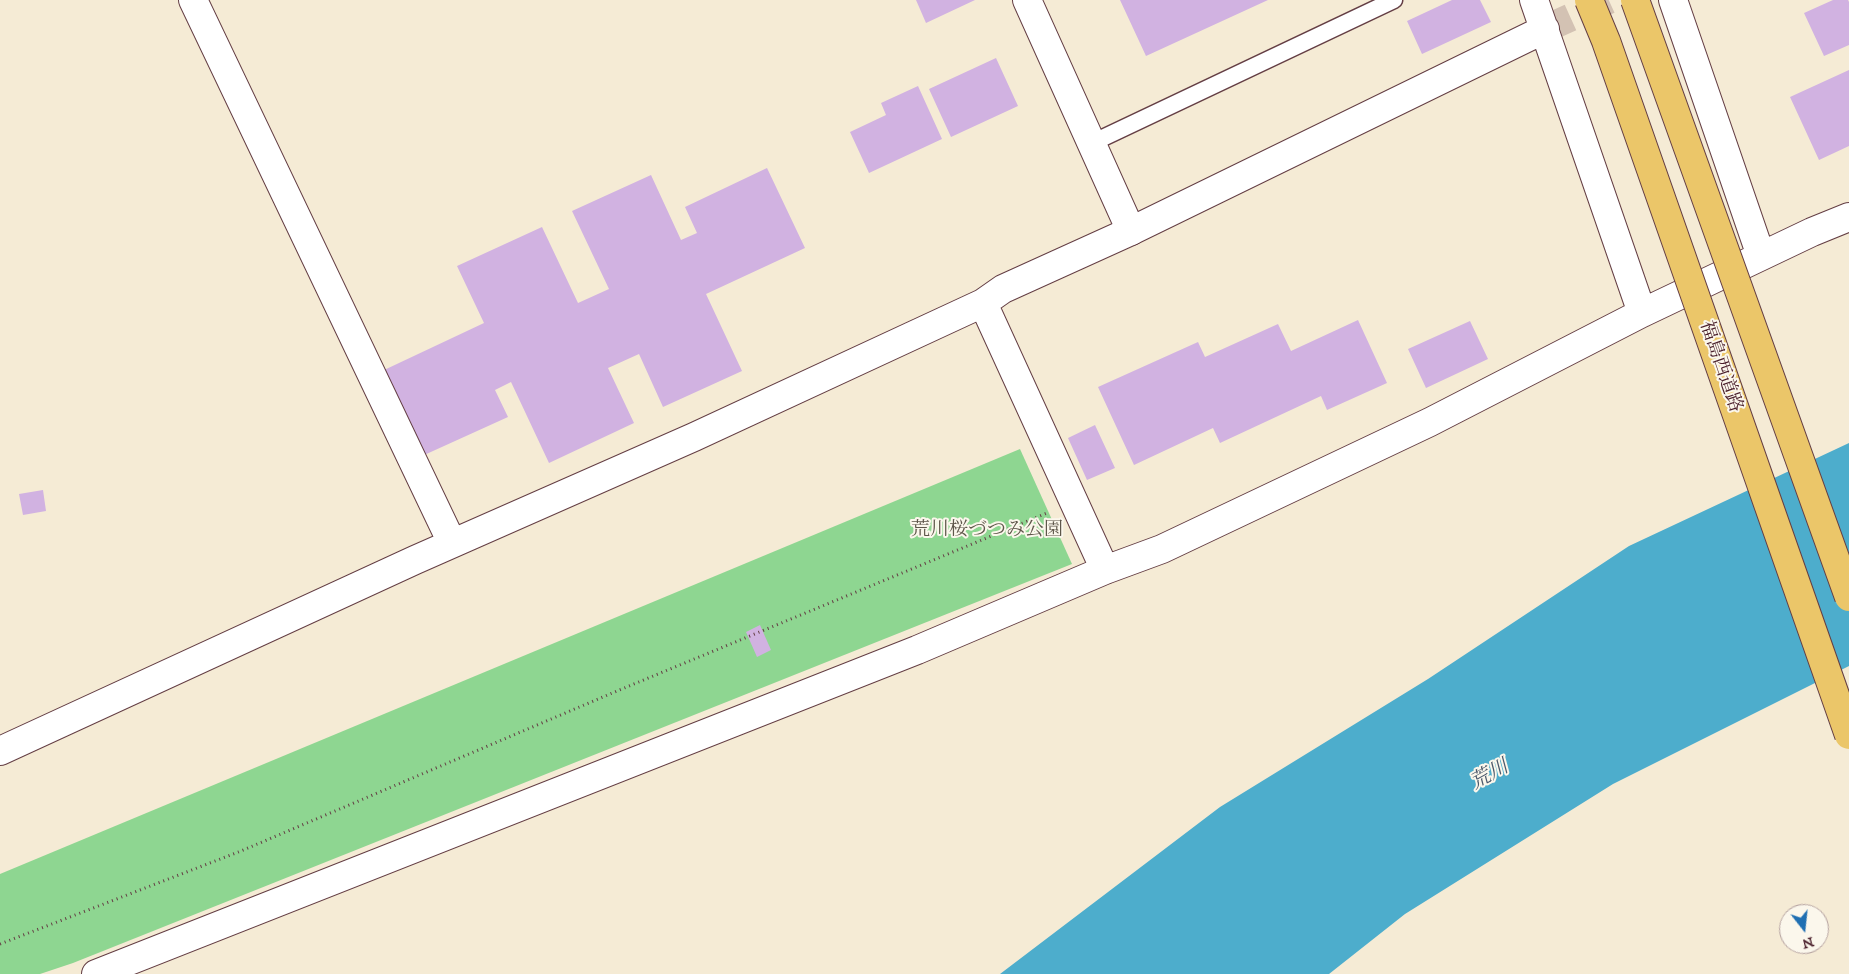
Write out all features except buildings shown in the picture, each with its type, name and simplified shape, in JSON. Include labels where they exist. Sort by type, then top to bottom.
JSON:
[{"type":"highway","name":"福島西道路","points":[[1589,0],[1606,41],[1849,735]]},
{"type":"highway","points":[[1635,0],[1849,597]]},
{"type":"street","points":[[193,0],[452,543]]},
{"type":"street","points":[[1027,0],[1131,231]]},
{"type":"street","points":[[1534,0],[1642,313]]},
{"type":"street","points":[[1673,0],[1761,256]]},
{"type":"street","points":[[0,751],[452,543],[694,438],[983,303],[1003,289],[1131,231],[1545,29]]},
{"type":"street","points":[[96,974],[917,650],[1105,570],[1162,549],[1430,422],[1642,313],[1812,232],[1849,217]]},
{"type":"street","points":[[983,303],[1105,570]]},
{"type":"lane","points":[[1092,143],[1394,0]]},
{"type":"path","points":[[0,944],[241,851],[617,691],[1073,502]]},
{"type":"green space","name":"荒川桜づつみ公園","points":[[1020,449],[1072,564],[73,963],[40,974],[0,974],[0,874]]},
{"type":"water","name":"荒川","points":[[1849,443],[1849,666],[1613,784],[1405,914],[1329,974],[1000,974],[1220,807],[1428,679],[1629,546]]},
{"type":"tunnel","points":[[1545,29],[1609,0]]}]
